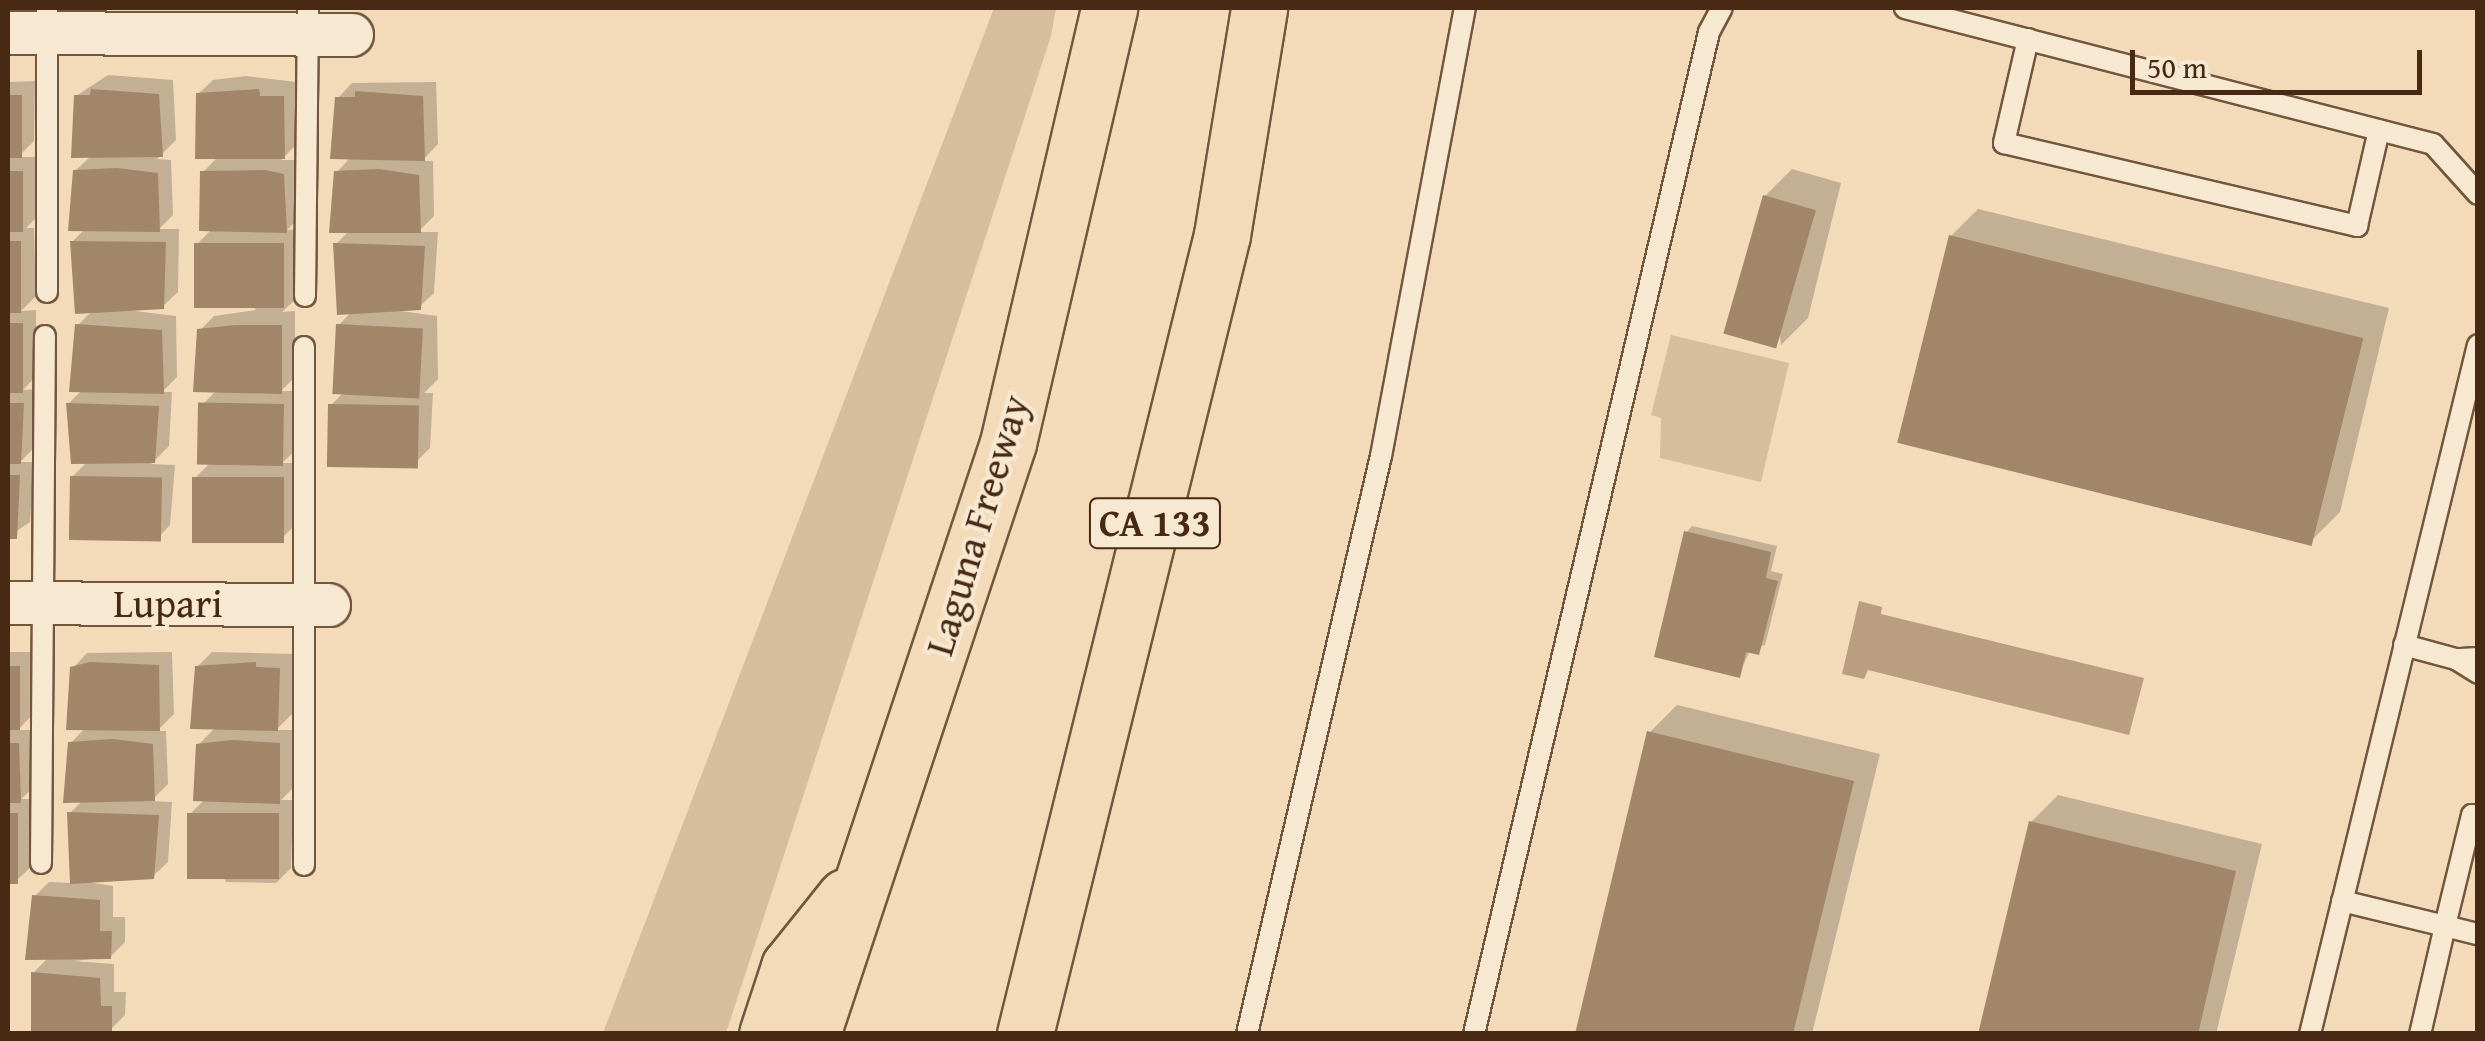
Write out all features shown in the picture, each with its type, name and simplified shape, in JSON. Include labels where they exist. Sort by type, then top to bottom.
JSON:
[{"type":"highway","name":"Laguna Freeway","points":[[812,1034],[1008,443],[1110,8]]},
{"type":"highway","name":"CA 133","points":[[1025,1034],[1222,234],[1259,8]]},
{"type":"highway","points":[[767,1034],[788,967],[866,872]]},
{"type":"street","points":[[34,25],[307,21],[352,35]]},
{"type":"street","name":"Lupari","points":[[25,603],[316,604]]},
{"type":"lane","points":[[1247,1034],[1380,456],[1464,8]]},
{"type":"lane","points":[[1474,1034],[1709,32],[1722,8]]},
{"type":"lane","points":[[1905,8],[2432,144],[2478,194]]},
{"type":"lane","points":[[306,296],[307,21]]},
{"type":"lane","points":[[34,25],[47,292]]},
{"type":"lane","points":[[2028,40],[2004,143],[2356,226],[2378,130]]},
{"type":"lane","points":[[41,862],[25,603],[45,336]]},
{"type":"lane","points":[[2310,1034],[2404,645],[2472,393],[2478,344]]},
{"type":"lane","points":[[304,346],[316,604],[304,865]]},
{"type":"lane","points":[[2404,645],[2467,658],[2478,673]]},
{"type":"lane","points":[[2420,1034],[2472,815],[2478,816]]},
{"type":"lane","points":[[2342,900],[2478,934]]},
{"type":"shaded area","points":[[994,8],[1056,8],[1051,36],[726,1033],[603,1033]]},
{"type":"shaded area","points":[[1671,335],[1789,363],[1761,482],[1660,458],[1661,418],[1651,415]]},
{"type":"shaded area","points":[[1859,601],[1882,607],[1881,614],[2144,678],[2129,735],[1868,670],[1864,679],[1842,674]]},
{"type":"building","points":[[91,89],[159,94],[163,157],[71,158],[74,95],[90,95]]},
{"type":"building","points":[[259,89],[260,96],[284,96],[285,159],[195,159],[196,93]]},
{"type":"building","points":[[355,91],[423,96],[425,161],[330,159],[335,97],[355,97]]},
{"type":"building","points":[[8,95],[22,95],[22,158],[8,158]]},
{"type":"building","points":[[117,168],[158,173],[160,232],[68,231],[73,170]]},
{"type":"building","points":[[379,169],[419,175],[421,233],[329,233],[334,171]]},
{"type":"building","points":[[265,170],[284,174],[287,233],[199,231],[200,171]]},
{"type":"building","points":[[8,171],[23,171],[23,232],[8,232]]},
{"type":"building","points":[[1763,195],[1816,210],[1776,349],[1723,333]]},
{"type":"building","points":[[1949,235],[2363,338],[2312,546],[1897,443]]},
{"type":"building","points":[[8,241],[21,241],[21,313],[8,313]]},
{"type":"building","points":[[70,241],[166,242],[164,309],[75,314]]},
{"type":"building","points":[[194,243],[284,243],[284,308],[194,308]]},
{"type":"building","points":[[333,243],[425,246],[421,310],[337,315]]},
{"type":"building","points":[[8,323],[23,323],[23,393],[8,393]]},
{"type":"building","points":[[75,324],[162,330],[164,394],[69,392]]},
{"type":"building","points":[[336,324],[423,329],[419,398],[332,394]]},
{"type":"building","points":[[282,325],[282,394],[193,392],[197,329]]},
{"type":"building","points":[[198,402],[284,404],[283,466],[197,464]]},
{"type":"building","points":[[8,403],[24,403],[21,464],[8,464]]},
{"type":"building","points":[[66,403],[159,406],[155,463],[71,464]]},
{"type":"building","points":[[328,404],[419,406],[418,469],[327,467]]},
{"type":"building","points":[[8,475],[20,475],[17,539],[8,539]]},
{"type":"building","points":[[70,476],[162,478],[161,542],[69,540]]},
{"type":"building","points":[[192,477],[284,477],[284,543],[192,543]]},
{"type":"building","points":[[1684,531],[1771,552],[1766,578],[1778,581],[1759,655],[1746,652],[1740,678],[1654,657]]},
{"type":"building","points":[[90,662],[159,665],[160,731],[66,730],[70,667]]},
{"type":"building","points":[[256,662],[256,667],[280,668],[278,731],[190,729],[195,666]]},
{"type":"building","points":[[8,666],[20,666],[20,730],[8,730]]},
{"type":"building","points":[[1647,731],[1854,781],[1793,1034],[1575,1034]]},
{"type":"building","points":[[113,739],[153,744],[155,801],[63,803],[68,742]]},
{"type":"building","points":[[232,740],[280,743],[280,804],[193,801],[196,744]]},
{"type":"building","points":[[8,743],[19,743],[21,803],[8,803]]},
{"type":"building","points":[[67,812],[159,815],[154,879],[70,884]]},
{"type":"building","points":[[8,813],[18,813],[18,884],[8,884]]},
{"type":"building","points":[[187,813],[279,813],[279,879],[187,879]]},
{"type":"building","points":[[2029,821],[2236,871],[2198,1034],[1978,1034]]},
{"type":"building","points":[[32,895],[100,900],[100,931],[112,931],[111,959],[25,960]]},
{"type":"building","points":[[31,972],[100,978],[101,1006],[112,1006],[112,1032],[31,1033]]}]
